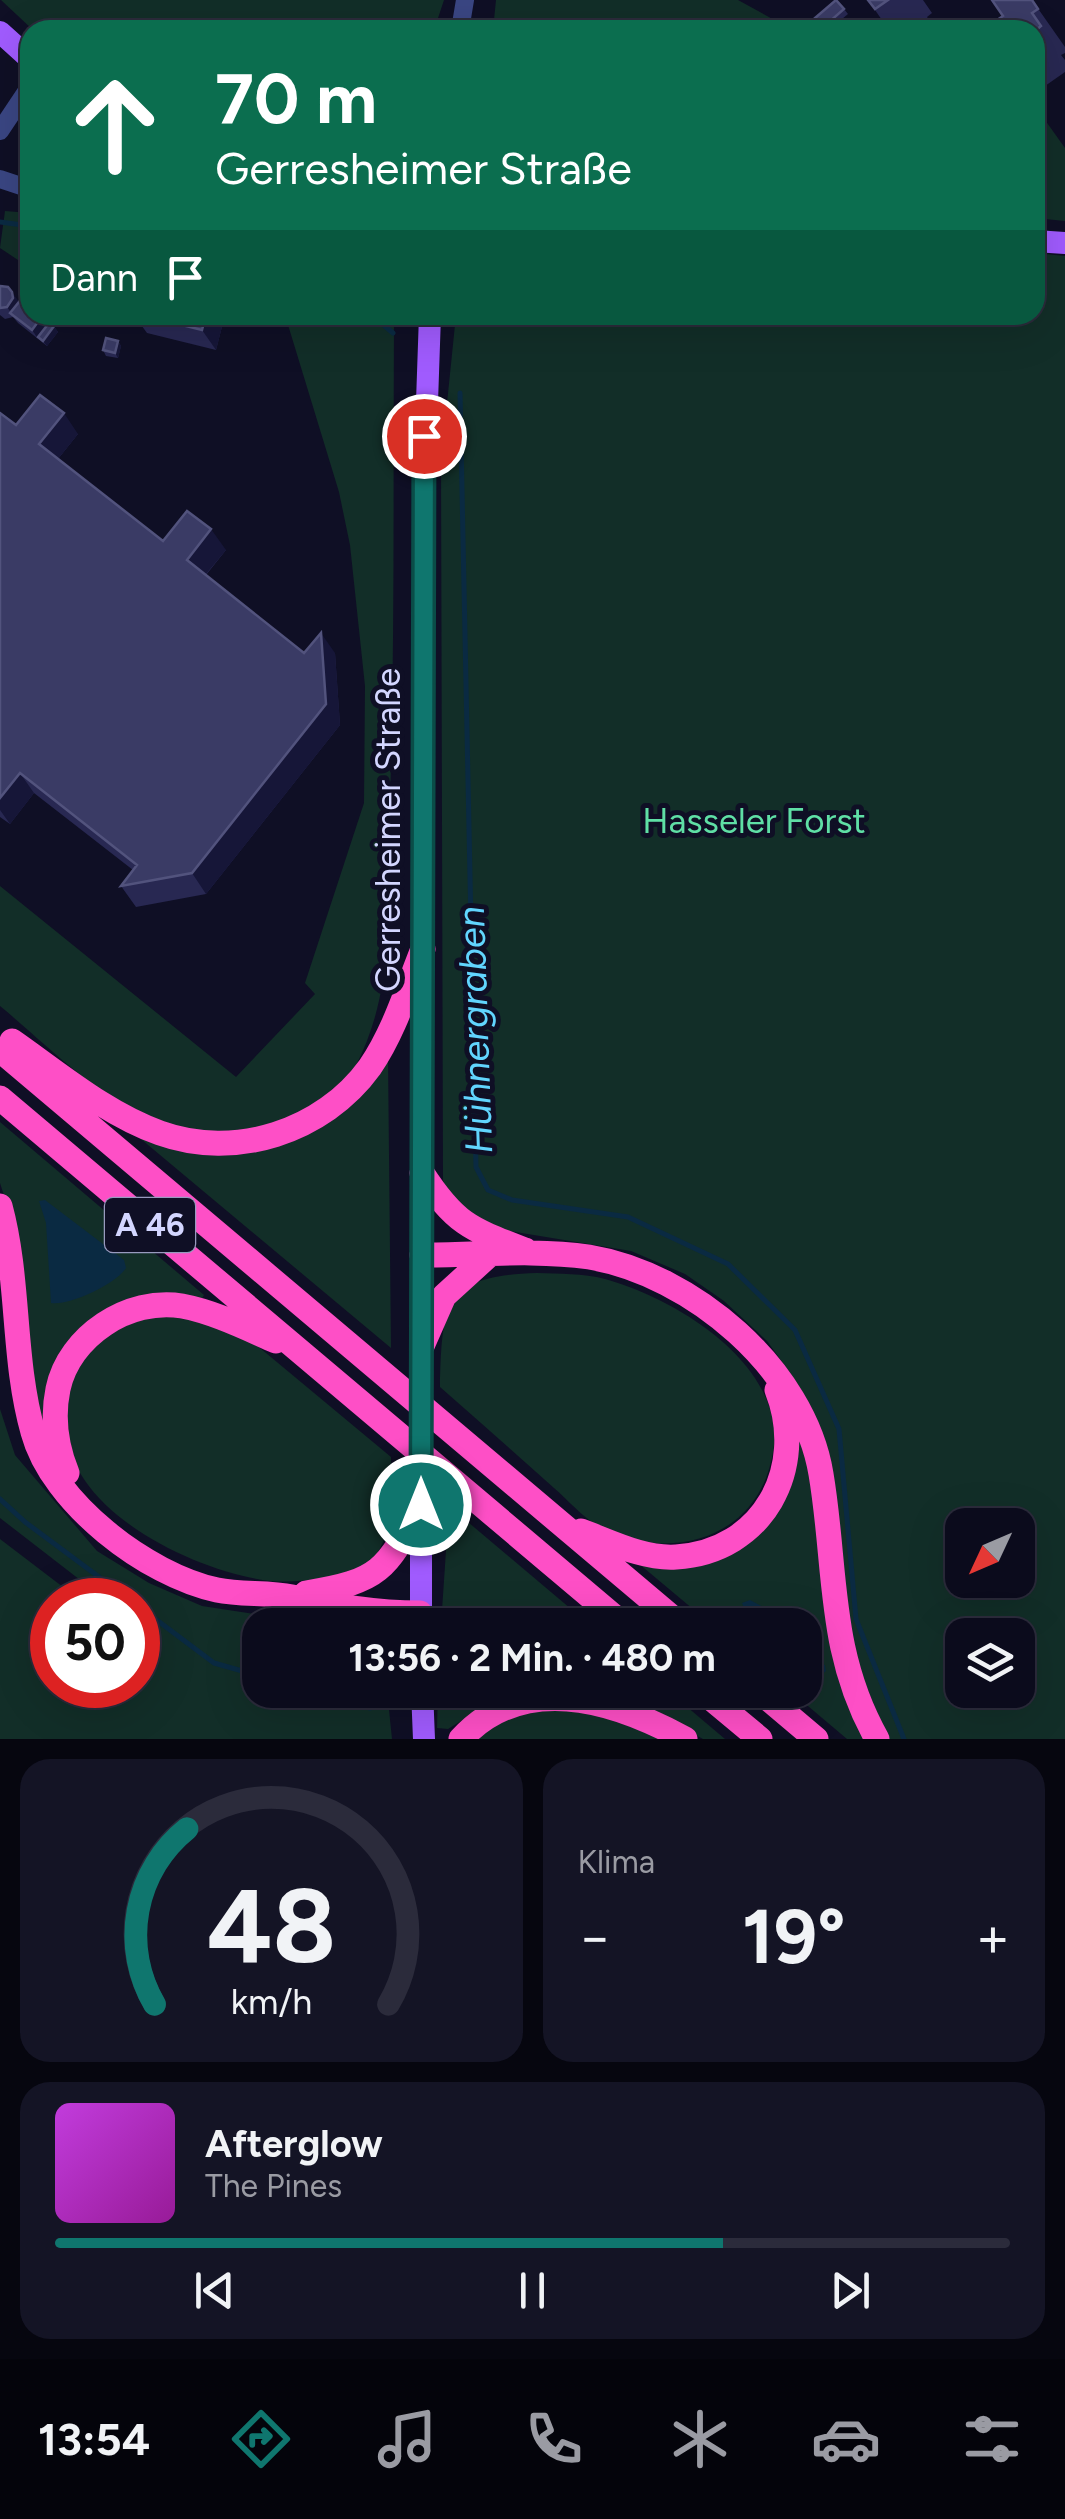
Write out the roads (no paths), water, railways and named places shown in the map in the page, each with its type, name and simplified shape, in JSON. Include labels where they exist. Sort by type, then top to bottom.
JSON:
[{"type":"highway","points":[[0,1033],[104,1104],[162,1134],[214,1143],[268,1138],[319,1116],[358,1082],[385,1042],[423,950]]},
{"type":"highway","name":"A 46","points":[[0,1050],[661,1608]]},
{"type":"highway","name":"A 46","points":[[0,1098],[604,1608]]},
{"type":"highway","points":[[422,1173],[440,1200],[464,1224],[539,1255]]},
{"type":"highway","points":[[0,1206],[11,1265],[19,1364],[34,1438],[48,1464],[83,1509],[132,1552],[171,1574],[216,1590],[292,1597],[343,1608]]},
{"type":"highway","points":[[422,1255],[590,1258],[659,1282],[697,1302],[767,1362],[795,1400],[820,1469],[838,1638],[855,1692],[877,1739]]},
{"type":"highway","points":[[422,1346],[444,1296],[489,1255]]},
{"type":"highway","points":[[83,1509],[57,1446],[55,1414],[58,1386],[68,1364],[98,1327],[124,1313],[154,1305],[181,1306],[300,1350]]},
{"type":"highway","points":[[563,1525],[643,1554],[674,1557],[702,1553],[730,1542],[754,1524],[780,1483],[788,1456],[784,1406],[767,1362]]},
{"type":"highway","points":[[292,1597],[344,1588],[375,1574],[396,1553],[421,1505]]},
{"type":"highway","points":[[327,1606],[332,1608]]},
{"type":"highway","points":[[461,1739],[503,1707],[524,1698],[546,1696],[614,1709],[685,1739]]},
{"type":"highway","points":[[723,1708],[760,1739]]},
{"type":"highway","points":[[779,1708],[816,1739]]},
{"type":"main road","points":[[0,32],[20,51]]},
{"type":"main road","name":"Gerresheimer Straße","points":[[421,1608],[424,489],[430,325]]},
{"type":"main road","points":[[423,1708],[424,1739]]},
{"type":"street","points":[[0,130],[20,101]]},
{"type":"water","points":[[45,1200],[124,1260],[126,1268],[121,1274],[80,1297],[51,1303],[46,1223],[39,1201]]},
{"type":"water","points":[[750,1600],[765,1608],[744,1608],[742,1603]]},
{"type":"waterway","name":"Hühnergraben","points":[[0,222],[20,225]]},
{"type":"waterway","name":"Hühnergraben","points":[[384,325],[393,333]]},
{"type":"waterway","name":"Hühnergraben","points":[[460,393],[476,1167],[488,1190],[512,1200],[628,1217],[728,1264],[795,1330],[839,1429],[856,1619],[904,1739]]},
{"type":"waterway","points":[[0,1499],[100,1578]]},
{"type":"waterway","points":[[160,1622],[214,1663],[242,1671]]},
{"type":"park label","name":"Hasseler Forst","points":[[754,821]]}]
